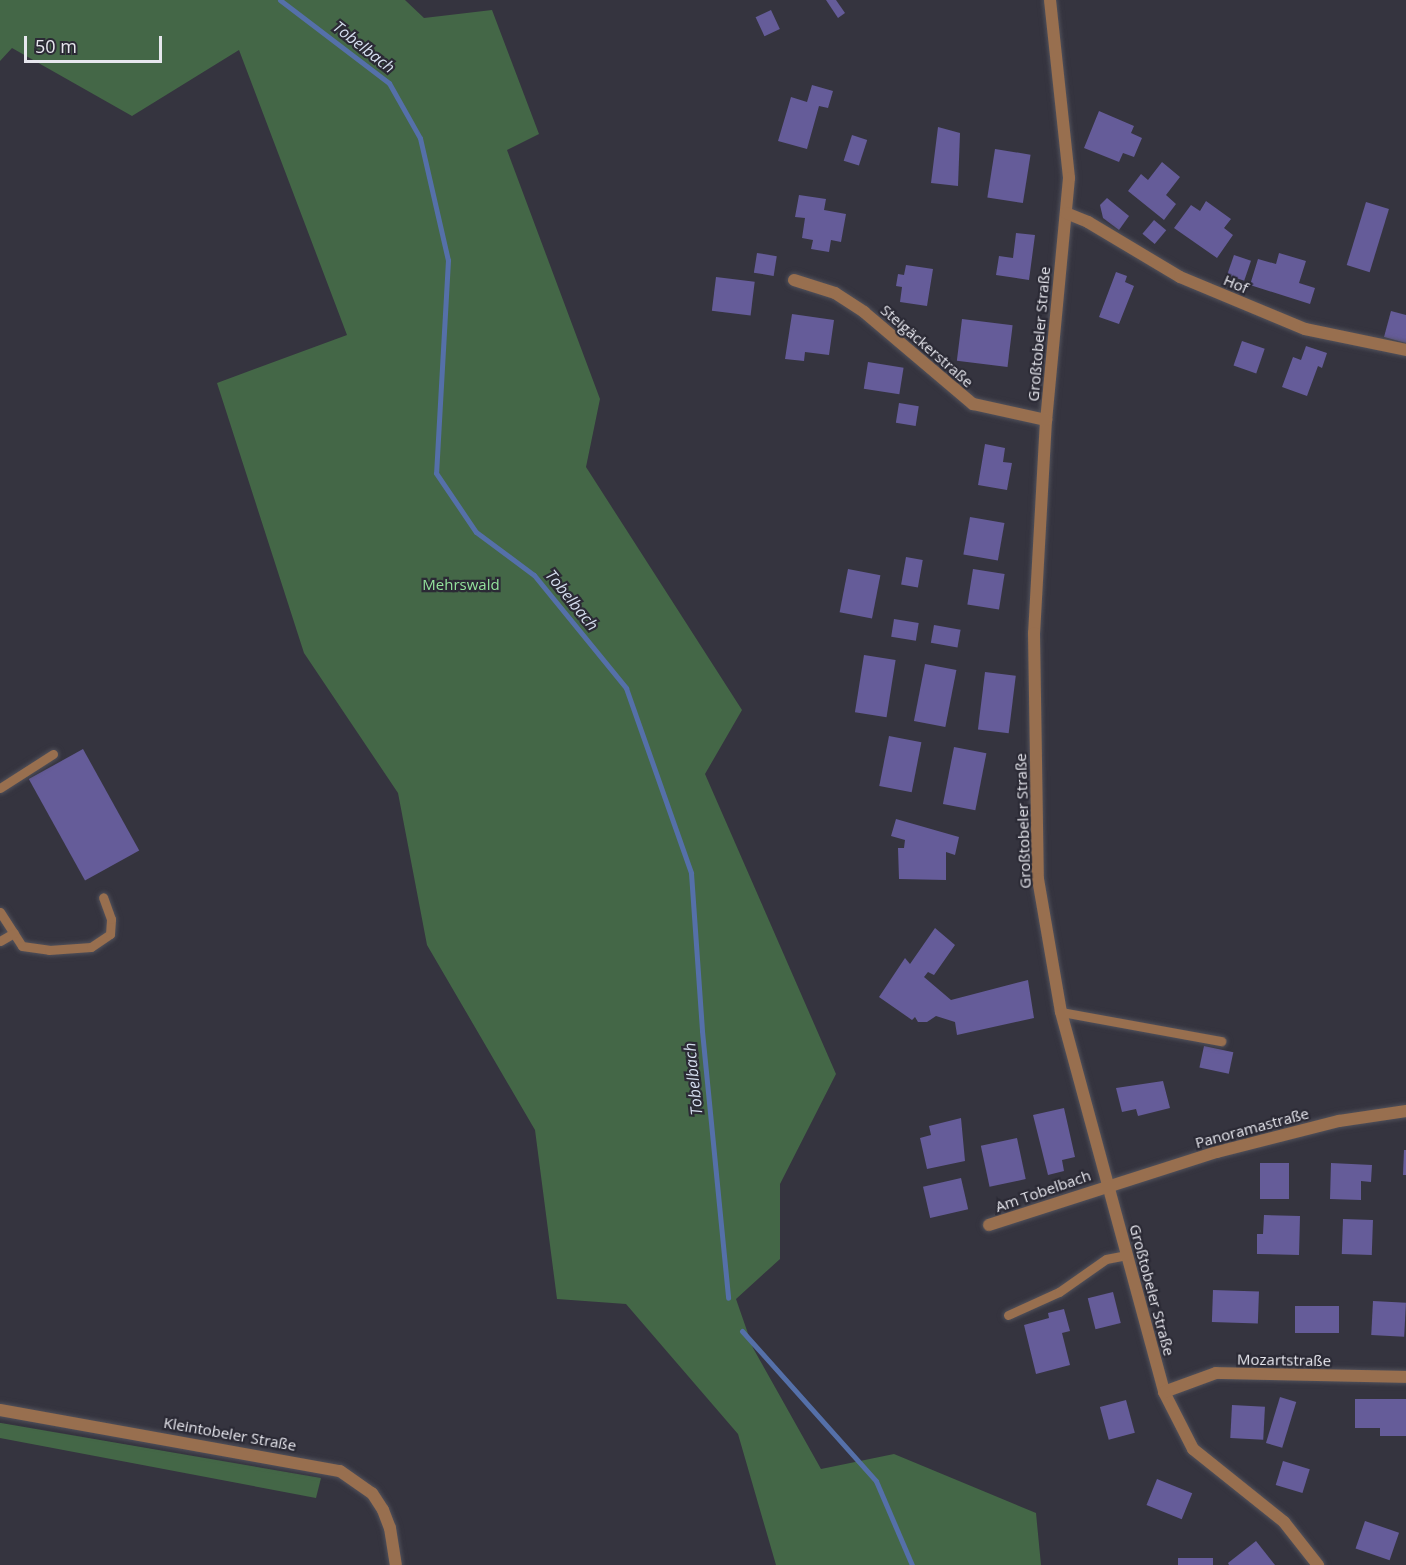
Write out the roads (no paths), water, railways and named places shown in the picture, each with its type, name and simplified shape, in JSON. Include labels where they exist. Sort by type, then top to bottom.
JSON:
[{"type":"street","name":"Großtobeler Straße","points":[[1050,0],[1069,178],[1046,420],[1035,633],[1038,879],[1061,1012],[1164,1392],[1193,1449],[1284,1522],[1318,1565]]},
{"type":"street","name":"Hof","points":[[1066,213],[1088,222],[1180,277],[1305,329],[1406,350]]},
{"type":"street","name":"Steigäckerstraße","points":[[794,280],[835,293],[864,312],[973,404],[1046,420]]},
{"type":"street","name":"Panoramastraße","points":[[1108,1185],[1217,1152],[1339,1121],[1406,1111]]},
{"type":"street","name":"Am Tobelbach","points":[[989,1225],[1108,1185]]},
{"type":"street","name":"Mozartstraße","points":[[1164,1392],[1216,1373],[1406,1377]]},
{"type":"street","name":"Kleintobeler Straße","points":[[0,1410],[340,1471],[372,1493],[390,1528],[396,1565]]},
{"type":"lane","points":[[0,788],[54,754]]},
{"type":"lane","points":[[0,912],[22,946],[50,950],[91,947],[110,934],[111,919],[103,897]]},
{"type":"lane","points":[[0,941],[14,933]]},
{"type":"lane","points":[[1061,1012],[1221,1041]]},
{"type":"lane","points":[[1008,1315],[1059,1292],[1106,1258],[1126,1255]]},
{"type":"waterway","name":"Tobelbach","points":[[280,0],[389,83],[420,138],[448,260],[436,473],[476,532],[534,575],[626,688],[691,873],[702,1031],[728,1298]]},
{"type":"waterway","name":"Tobelbach","points":[[742,1331],[876,1481],[912,1565]]},
{"type":"park label","name":"Mehrswald","points":[[461,585]]}]
